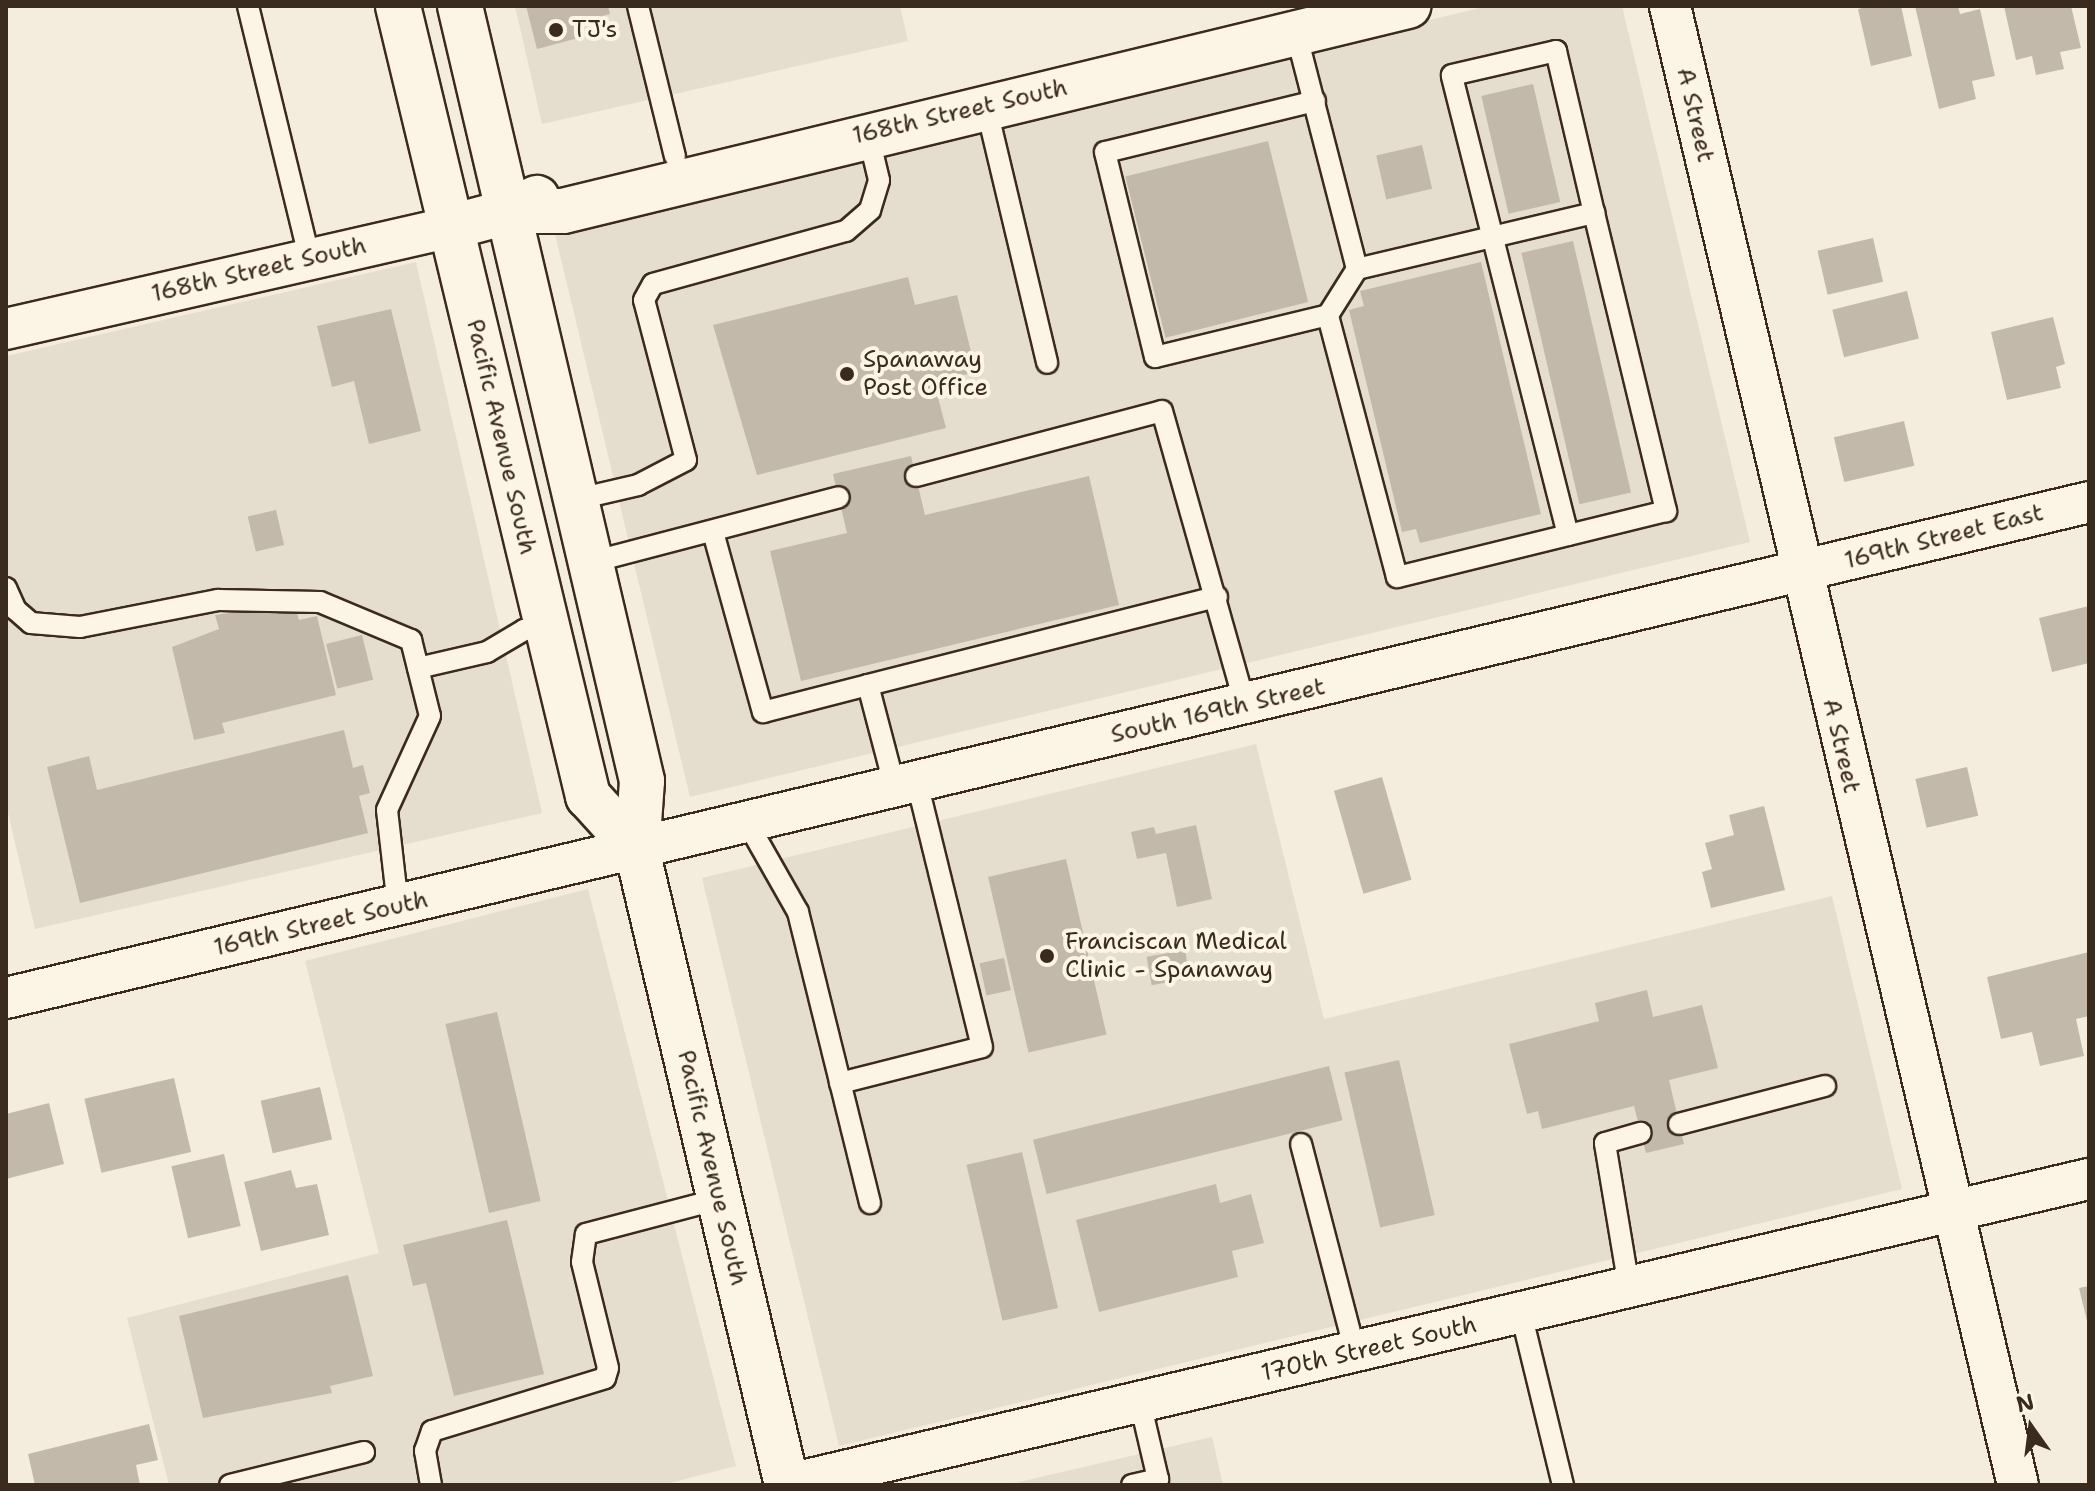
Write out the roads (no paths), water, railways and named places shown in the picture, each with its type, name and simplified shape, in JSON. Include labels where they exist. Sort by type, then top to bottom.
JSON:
[{"type":"main road","name":"Pacific Avenue South","points":[[398,6],[588,796],[637,850]]},
{"type":"main road","name":"Pacific Avenue South","points":[[460,6],[511,211],[642,781],[637,850],[786,1485]]},
{"type":"main road","name":"168th Street South","points":[[451,227],[511,211],[560,186],[675,157],[1302,19],[1408,6]]},
{"type":"main road","name":"168th Street South","points":[[511,211],[563,211],[986,106],[1302,19]]},
{"type":"street","name":"A Street","points":[[1670,6],[1799,572],[2018,1485]]},
{"type":"street","name":"168th Street South","points":[[6,329],[309,257],[451,227]]},
{"type":"street","name":"169th Street East","points":[[1799,572],[2089,502]]},
{"type":"street","name":"South 169th Street","points":[[637,850],[1799,572]]},
{"type":"street","name":"169th Street South","points":[[6,998],[637,850]]},
{"type":"street","name":"170th Street South","points":[[786,1485],[2089,1179]]},
{"type":"lane","points":[[248,6],[309,257]]},
{"type":"lane","points":[[638,6],[675,157]]},
{"type":"lane","points":[[1302,19],[1315,101],[1357,269]]},
{"type":"lane","points":[[1328,315],[1397,577],[1666,511],[1556,51],[1452,75],[1568,535]]},
{"type":"lane","points":[[1315,101],[1105,152],[1155,357],[1328,315],[1357,269],[1594,213]]},
{"type":"lane","points":[[986,106],[1047,363]]},
{"type":"lane","points":[[578,499],[638,485],[686,460],[644,300],[653,284],[846,231],[870,210],[879,180],[868,134]]},
{"type":"lane","points":[[916,476],[1162,411],[1245,705]]},
{"type":"lane","points":[[592,562],[839,497]]},
{"type":"lane","points":[[713,532],[763,712],[1217,597]]},
{"type":"lane","points":[[6,588],[16,610],[31,623],[80,627],[218,600],[320,602],[411,640],[430,716],[387,810],[398,906]]},
{"type":"lane","points":[[418,668],[487,652],[524,630],[547,627]]},
{"type":"lane","points":[[840,1083],[982,1047],[906,786],[868,685]]},
{"type":"lane","points":[[748,824],[798,912],[870,1203]]},
{"type":"lane","points":[[1679,1124],[1825,1086]]},
{"type":"lane","points":[[1629,1287],[1605,1143],[1641,1133]]},
{"type":"lane","points":[[1301,1144],[1355,1352]]},
{"type":"lane","points":[[431,1485],[425,1451],[432,1431],[605,1378],[608,1368],[582,1262],[586,1234],[719,1199]]},
{"type":"lane","points":[[1521,1313],[1563,1485]]},
{"type":"lane","points":[[1134,1485],[1158,1479],[1140,1402]]},
{"type":"lane","points":[[230,1485],[281,1479],[364,1452]]},
{"type":"place","name":"TJ's","points":[[556,30]]},
{"type":"place","name":"Spanaway Post Office","points":[[847,374]]},
{"type":"place","name":"Franciscan Medical Clinic - Spanaway","points":[[1047,956]]}]
